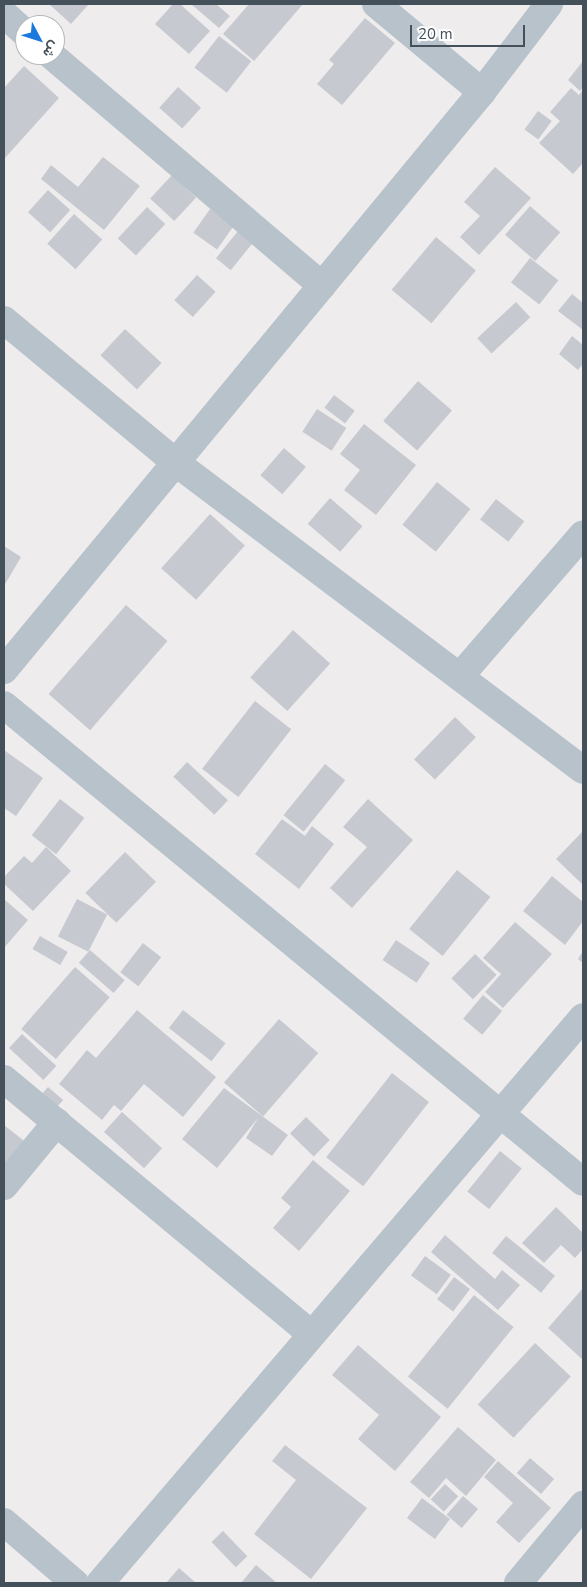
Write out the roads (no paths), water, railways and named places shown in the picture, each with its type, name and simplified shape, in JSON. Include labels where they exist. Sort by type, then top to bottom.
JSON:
[{"type":"street","points":[[376,4],[482,92]]},
{"type":"street","points":[[4,670],[482,92],[549,4]]},
{"type":"street","points":[[4,14],[15,24]]},
{"type":"street","points":[[63,65],[322,286]]},
{"type":"street","points":[[4,320],[175,462],[461,675],[583,770]]},
{"type":"street","points":[[461,675],[583,534]]},
{"type":"street","points":[[4,705],[503,1112],[583,1182]]},
{"type":"street","points":[[100,1583],[583,1017]]},
{"type":"street","points":[[4,1079],[312,1335]]},
{"type":"street","points":[[4,1186],[58,1122]]},
{"type":"street","points":[[518,1583],[583,1505]]},
{"type":"street","points":[[4,1522],[76,1583]]}]
